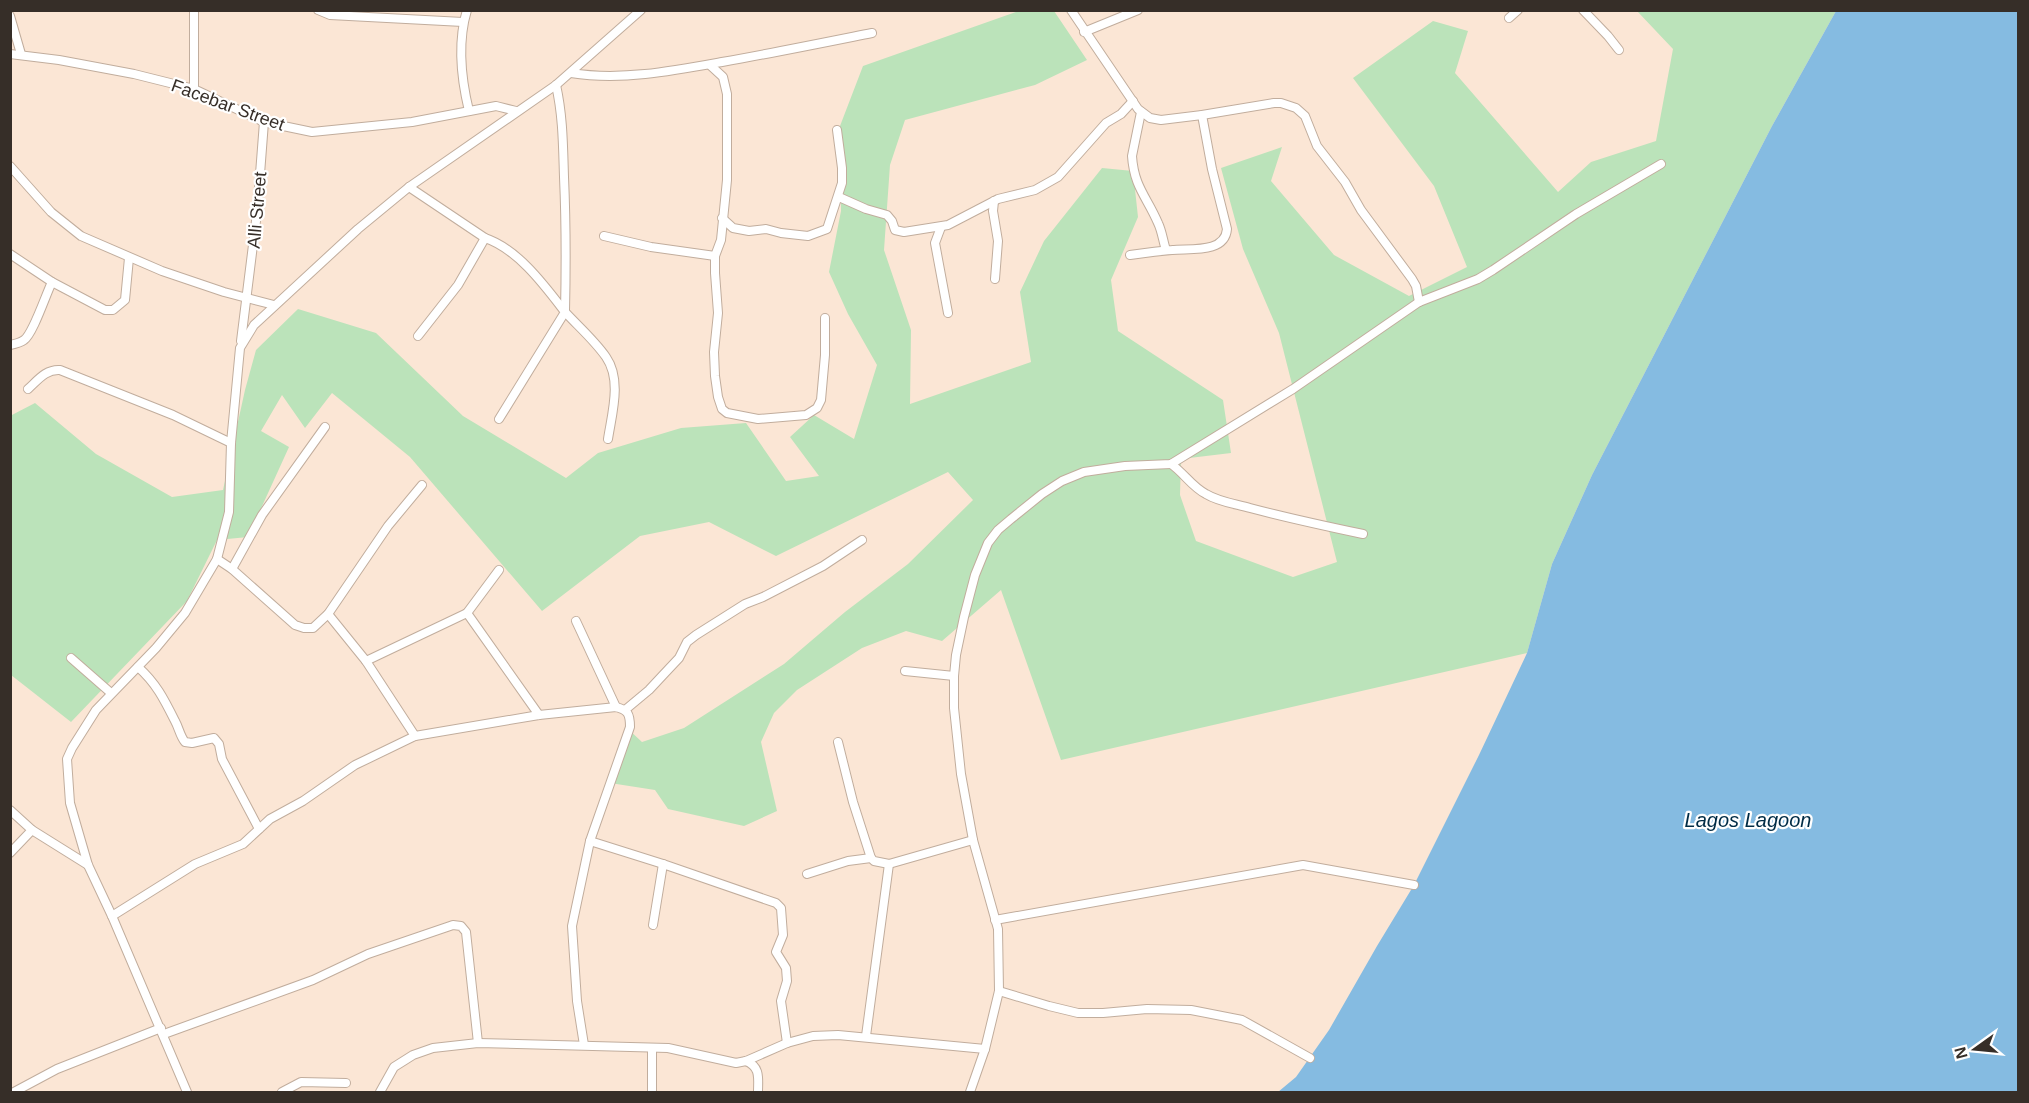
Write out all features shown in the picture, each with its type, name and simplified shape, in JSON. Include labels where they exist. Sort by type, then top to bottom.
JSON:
[{"type":"street","points":[[194,10],[194,89]]},
{"type":"street","points":[[318,10],[330,15],[464,22]]},
{"type":"street","points":[[467,10],[461,67],[469,111]]},
{"type":"street","points":[[240,348],[254,325],[274,304],[358,229],[409,187],[556,85],[641,10]]},
{"type":"street","points":[[1071,10],[1141,112],[1150,118],[1161,120],[1203,115],[1274,103],[1287,104],[1296,108],[1305,116],[1317,146],[1345,182],[1361,210],[1412,279],[1419,302]]},
{"type":"street","points":[[1084,32],[1138,10]]},
{"type":"street","points":[[1509,18],[1518,10]]},
{"type":"street","points":[[1583,10],[1618,50]]},
{"type":"street","points":[[10,16],[21,54]]},
{"type":"street","points":[[571,73],[585,76],[654,74],[872,33]]},
{"type":"street","name":"Facebar Street","points":[[10,54],[134,74],[194,89],[264,122],[312,132],[412,122],[499,105],[516,111]]},
{"type":"street","points":[[710,65],[723,77],[727,94],[727,180],[716,256],[718,313],[714,352],[719,404],[727,413],[758,419],[806,415],[817,408],[825,355],[825,318]]},
{"type":"street","points":[[499,419],[566,312],[564,136],[556,85]]},
{"type":"street","points":[[839,198],[887,215],[895,230],[900,232],[941,227],[993,201],[1035,190],[1049,183],[1058,177],[1106,123],[1121,114],[1133,101]]},
{"type":"street","points":[[1141,112],[1132,163],[1136,181],[1158,222],[1166,250]]},
{"type":"street","points":[[1130,255],[1212,247],[1226,236],[1227,229],[1212,169],[1203,115]]},
{"type":"street","name":"Alli Street","points":[[187,1092],[88,865],[70,802],[67,759],[96,710],[156,648],[185,614],[217,559],[229,512],[231,443],[257,213],[264,122]]},
{"type":"street","points":[[722,218],[733,228],[749,231],[766,229],[808,236],[827,229],[839,198],[843,176],[837,130]]},
{"type":"street","points":[[970,1092],[985,1049],[999,991],[998,929],[973,840],[961,774],[954,708],[954,676],[956,655],[975,575],[988,543],[998,531],[1042,494],[1062,481],[1084,472],[1125,466],[1171,464],[1293,389],[1419,302],[1478,279],[1576,214],[1661,164]]},
{"type":"street","points":[[10,166],[51,212],[81,236],[129,258],[224,292],[274,304]]},
{"type":"street","points":[[409,187],[485,238],[510,251],[542,283],[606,357],[614,379],[614,398],[608,439]]},
{"type":"street","points":[[993,201],[998,241],[995,279]]},
{"type":"street","points":[[941,227],[935,243],[948,313]]},
{"type":"street","points":[[604,236],[651,247],[716,256]]},
{"type":"street","points":[[418,336],[458,285],[485,238]]},
{"type":"street","points":[[10,254],[52,282],[105,310],[113,310],[125,300],[129,258]]},
{"type":"street","points":[[10,345],[23,341],[29,335],[52,282]]},
{"type":"street","points":[[28,389],[46,372],[52,369],[60,370],[173,415],[231,443]]},
{"type":"street","points":[[232,569],[262,515],[325,427]]},
{"type":"street","points":[[1171,464],[1182,472],[1195,487],[1217,499],[1272,515],[1364,534]]},
{"type":"street","points":[[217,559],[232,569],[295,625],[313,628],[328,614],[388,526],[422,485]]},
{"type":"street","points":[[625,710],[649,690],[679,658],[687,642],[696,635],[745,604],[823,566],[862,540]]},
{"type":"street","points":[[366,661],[467,613],[500,570]]},
{"type":"street","points":[[467,613],[539,715]]},
{"type":"street","points":[[328,614],[366,661],[415,736]]},
{"type":"street","points":[[576,621],[616,707]]},
{"type":"street","points":[[71,658],[111,693]]},
{"type":"street","points":[[138,667],[152,680],[163,696],[185,742],[192,743],[214,738],[219,744],[222,759],[259,829]]},
{"type":"street","points":[[905,671],[954,676]]},
{"type":"street","points":[[112,916],[195,864],[243,844],[270,819],[303,801],[348,769],[415,736],[539,715],[616,707],[625,710],[630,716],[630,727],[590,842],[572,926],[584,1045]]},
{"type":"street","points":[[838,742],[853,802],[871,858],[874,861],[890,864],[973,840]]},
{"type":"street","points":[[10,810],[32,830],[88,865]]},
{"type":"street","points":[[10,853],[32,830]]},
{"type":"street","points":[[590,842],[663,864],[776,903],[781,908],[783,935],[777,944],[776,952],[786,968],[787,981],[781,1001],[787,1043]]},
{"type":"street","points":[[807,874],[848,861],[871,858]]},
{"type":"street","points":[[653,925],[663,864]]},
{"type":"street","points":[[866,1036],[890,864]]},
{"type":"street","points":[[995,920],[1303,865],[1414,885]]},
{"type":"street","points":[[14,1092],[57,1069],[313,980],[368,954],[453,926],[461,926],[466,932],[477,1043]]},
{"type":"street","points":[[999,991],[1078,1013],[1147,1009],[1191,1010],[1242,1020],[1310,1058]]},
{"type":"street","points":[[380,1092],[394,1067],[413,1055],[433,1048],[477,1043],[526,1046],[668,1047],[736,1063],[787,1043],[813,1036],[866,1036],[985,1049]]},
{"type":"street","points":[[652,1048],[652,1092]]},
{"type":"street","points":[[746,1061],[757,1069],[758,1092]]},
{"type":"street","points":[[282,1092],[301,1082],[346,1083]]},
{"type":"green space","points":[[1019,11],[1054,11],[1087,60],[1035,85],[905,120],[890,165],[884,250],[911,330],[910,404],[1031,362],[1020,292],[1044,241],[1102,168],[1133,171],[1138,217],[1111,280],[1118,331],[1223,400],[1231,453],[1181,459],[1180,495],[1196,541],[1293,577],[1337,562],[1279,333],[1243,249],[1221,168],[1282,147],[1271,181],[1334,255],[1409,296],[1467,267],[1434,186],[1353,78],[1433,21],[1468,31],[1455,73],[1558,192],[1591,162],[1656,141],[1673,49],[1637,11],[1836,11],[1772,126],[1592,475],[1552,564],[1527,653],[1061,760],[1001,590],[942,641],[906,631],[862,648],[797,690],[774,713],[761,742],[777,811],[744,826],[668,809],[655,790],[610,783],[628,729],[642,742],[684,728],[784,664],[845,612],[908,564],[973,500],[948,472],[776,556],[709,522],[640,536],[542,611],[410,457],[332,393],[305,428],[282,395],[261,431],[289,447],[248,537],[217,540],[187,601],[71,722],[11,675],[10,416],[35,403],[96,454],[172,497],[223,490],[256,350],[298,309],[376,333],[463,416],[566,478],[598,453],[681,428],[746,423],[786,481],[819,476],[790,437],[814,415],[854,439],[877,365],[848,314],[829,272],[841,211],[840,126],[863,66]]},
{"type":"water","name":"Lagos Lagoon","points":[[1836,11],[2018,11],[2018,1092],[1278,1092],[1296,1077],[1329,1030],[1414,885],[1527,653],[1552,564],[1592,475],[1772,126]]}]
